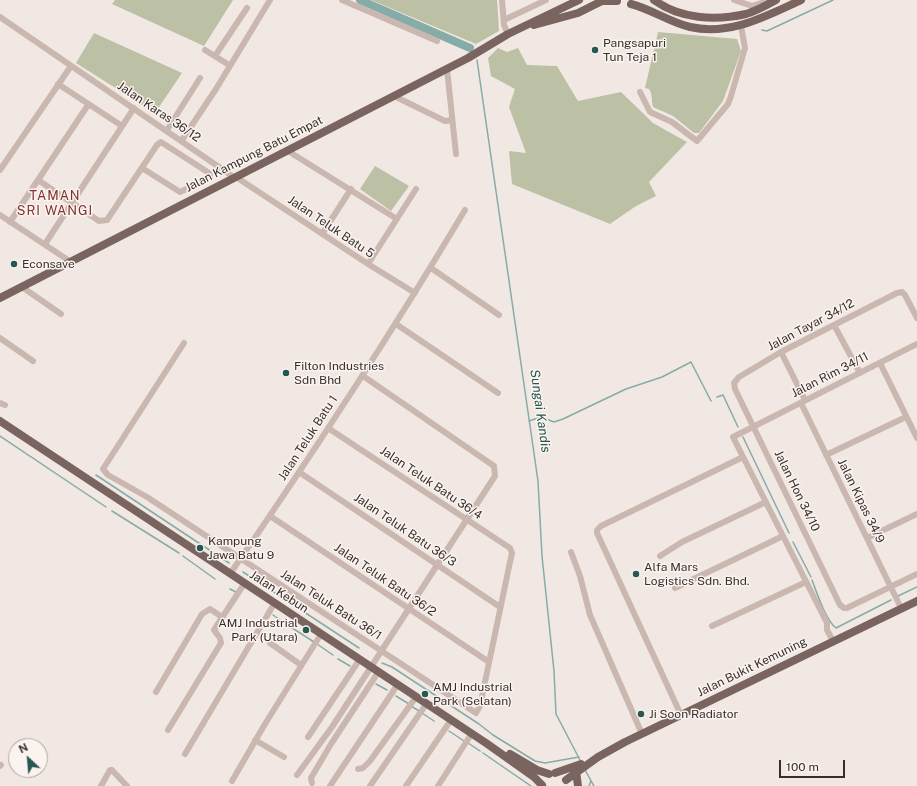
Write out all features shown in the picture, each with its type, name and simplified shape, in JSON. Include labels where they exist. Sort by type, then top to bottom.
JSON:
[{"type":"main road","name":"Jalan Kampung Batu Empat","points":[[0,298],[447,69],[508,34],[578,0]]},
{"type":"main road","name":"Jalan Kampung Batu Empat","points":[[518,29],[578,13],[602,1],[616,0],[626,4],[634,2],[690,27],[724,29],[741,26],[801,0]]},
{"type":"main road","points":[[654,0],[665,8],[699,17],[719,18],[747,14],[776,0]]},
{"type":"main road","name":"Jalan Kebun","points":[[0,421],[274,604],[472,733],[534,777],[542,786]]},
{"type":"main road","name":"Jalan Bukit Kemuning","points":[[566,783],[576,771],[598,757],[642,734],[917,600]]},
{"type":"main road","name":"Jalan Kebun","points":[[486,743],[510,754],[537,770],[562,775],[566,783]]},
{"type":"main road","name":"Jalan Bukit Kemuning","points":[[552,773],[598,757]]},
{"type":"main road","points":[[576,771],[578,786]]},
{"type":"main road","points":[[542,786],[543,781],[552,773]]},
{"type":"street","points":[[182,140],[216,89],[270,0]]},
{"type":"street","points":[[342,0],[437,41]]},
{"type":"street","points":[[502,0],[504,20],[508,34]]},
{"type":"street","points":[[504,20],[546,0]]},
{"type":"street","points":[[734,0],[752,6],[772,0]]},
{"type":"street","points":[[215,56],[247,8]]},
{"type":"street","name":"Jalan Karas 36/12","points":[[0,17],[70,66],[236,177]]},
{"type":"street","points":[[640,92],[650,112],[672,122],[697,141],[728,104],[745,48],[741,26]]},
{"type":"street","points":[[204,50],[230,65]]},
{"type":"street","points":[[0,170],[70,66]]},
{"type":"street","points":[[447,69],[456,154]]},
{"type":"street","points":[[167,130],[200,78]]},
{"type":"street","points":[[58,84],[122,126]]},
{"type":"street","points":[[394,96],[445,121],[452,120]]},
{"type":"street","points":[[10,222],[88,105]]},
{"type":"street","points":[[44,244],[134,108]]},
{"type":"street","points":[[38,180],[99,221],[107,220],[142,168],[160,142],[209,173],[210,176],[208,180],[180,192],[142,168]]},
{"type":"street","points":[[288,151],[397,219]]},
{"type":"street","name":"Jalan Teluk Batu 5","points":[[236,177],[368,264],[415,293]]},
{"type":"street","points":[[322,234],[351,189]]},
{"type":"street","points":[[368,264],[416,189]]},
{"type":"street","name":"Jalan Teluk Batu 1","points":[[230,574],[300,472],[396,324],[465,210]]},
{"type":"street","points":[[0,215],[70,262]]},
{"type":"street","points":[[431,268],[499,315]]},
{"type":"street","points":[[22,287],[61,314]]},
{"type":"street","name":"Jalan Tayar 34/12","points":[[734,383],[739,377],[781,352],[902,292],[917,318]]},
{"type":"street","points":[[396,324],[498,393]]},
{"type":"street","points":[[834,325],[860,373]]},
{"type":"street","points":[[0,338],[33,361]]},
{"type":"street","name":"Jalan Teluk Batu 36/1","points":[[184,343],[103,469],[108,475],[476,713],[480,706],[489,662]]},
{"type":"street","name":"Jalan Rim 34/11","points":[[743,457],[733,437],[917,344]]},
{"type":"street","name":"Jalan Kipas 34/9","points":[[781,352],[826,455],[901,608]]},
{"type":"street","points":[[880,363],[917,438]]},
{"type":"street","points":[[297,775],[332,727],[380,650],[495,476],[494,466],[362,376]]},
{"type":"street","name":"Jalan Hon 34/10","points":[[734,383],[735,389],[830,586],[844,608],[847,608],[890,587]]},
{"type":"street","points":[[826,455],[906,417]]},
{"type":"street","name":"Jalan Teluk Batu 36/4","points":[[328,428],[510,548],[512,553],[500,606]]},
{"type":"street","points":[[682,715],[597,533],[597,530],[601,526],[743,457],[827,623],[827,630],[833,641]]},
{"type":"street","name":"Jalan Teluk Batu 36/3","points":[[300,472],[436,565],[500,606]]},
{"type":"street","points":[[660,556],[682,542],[766,502]]},
{"type":"street","points":[[867,538],[917,514]]},
{"type":"street","name":"Jalan Teluk Batu 36/2","points":[[270,516],[489,662]]},
{"type":"street","points":[[675,588],[783,536]]},
{"type":"street","points":[[571,552],[580,576],[590,615],[642,734]]},
{"type":"street","points":[[890,587],[917,574]]},
{"type":"street","points":[[712,626],[806,582]]},
{"type":"street","points":[[168,730],[221,643],[220,638],[214,630],[244,584]]},
{"type":"street","points":[[185,754],[274,604]]},
{"type":"street","points":[[489,662],[500,606]]},
{"type":"street","points":[[156,692],[202,614],[210,609],[222,617]]},
{"type":"street","points":[[232,780],[321,634]]},
{"type":"street","points":[[270,643],[302,665]]},
{"type":"street","points":[[308,737],[360,659]]},
{"type":"street","points":[[312,783],[312,778],[331,744],[379,671]]},
{"type":"street","points":[[330,786],[398,684]]},
{"type":"street","points":[[358,768],[363,768],[370,761],[416,697]]},
{"type":"street","points":[[370,786],[426,704]]},
{"type":"street","points":[[406,786],[451,720]]},
{"type":"street","points":[[438,786],[472,733]]},
{"type":"street","points":[[255,740],[284,757]]},
{"type":"street","points":[[101,786],[110,770],[112,770],[127,786]]},
{"type":"green space","points":[[115,0],[233,0],[204,46],[112,4]]},
{"type":"green space","points":[[371,0],[497,0],[499,31],[476,44]]},
{"type":"green space","points":[[658,32],[737,39],[741,51],[723,101],[699,133],[694,133],[673,116],[653,107],[650,91],[649,89],[645,88]]},
{"type":"green space","points":[[94,33],[182,73],[155,113],[76,63]]},
{"type":"green space","points":[[498,48],[507,52],[518,48],[527,65],[557,66],[578,101],[621,92],[653,123],[687,142],[649,182],[656,196],[636,206],[610,224],[512,184],[509,151],[526,153],[509,107],[515,89],[491,76],[488,58]]},
{"type":"green space","points":[[375,166],[409,186],[391,211],[360,189]]},
{"type":"waterway","name":"Sungai Kandis","points":[[360,0],[470,48]]},
{"type":"waterway","points":[[762,30],[767,31],[833,0]]},
{"type":"waterway","name":"Sungai Kandis","points":[[477,60],[538,481],[542,556],[554,671],[556,714],[581,762]]},
{"type":"waterway","points":[[529,421],[541,417],[554,422],[563,419],[626,389],[662,377],[691,362],[711,401]]},
{"type":"waterway","points":[[717,397],[723,395],[738,427]]},
{"type":"waterway","points":[[0,436],[106,507]]},
{"type":"waterway","points":[[743,437],[789,533]]},
{"type":"waterway","points":[[96,475],[229,563]]},
{"type":"waterway","points":[[112,511],[179,553]]},
{"type":"waterway","points":[[793,542],[811,577]]},
{"type":"waterway","points":[[183,556],[215,579]]},
{"type":"waterway","points":[[243,572],[359,648]]},
{"type":"waterway","points":[[812,580],[825,613],[836,628],[891,600]]},
{"type":"waterway","points":[[898,596],[917,587]]},
{"type":"waterway","points":[[230,589],[236,592]]},
{"type":"waterway","points":[[273,615],[283,622]]},
{"type":"waterway","points":[[286,624],[314,642]]},
{"type":"waterway","points":[[317,644],[333,655]]},
{"type":"waterway","points":[[338,659],[350,666]]},
{"type":"waterway","points":[[382,663],[392,667],[479,724],[493,735],[535,761],[545,763],[579,757]]},
{"type":"waterway","points":[[376,684],[387,690]]},
{"type":"waterway","points":[[396,696],[409,704]]},
{"type":"waterway","points":[[411,706],[419,711]]},
{"type":"waterway","points":[[422,713],[434,721]]},
{"type":"waterway","points":[[449,731],[464,741]]},
{"type":"waterway","points":[[468,743],[480,751]]},
{"type":"waterway","points":[[483,753],[531,786]]},
{"type":"waterway","name":"Sungai Kandis","points":[[585,770],[594,786]]},
{"type":"waterway","name":"Sungai Kandis","points":[[589,786],[591,781]]},
{"type":"place","name":"Pangsapuri Tun Teja 1","points":[[595,50]]},
{"type":"place","name":"Econsave","points":[[14,264]]},
{"type":"place","name":"Filton Industries Sdn Bhd","points":[[286,373]]},
{"type":"place","name":"Kampung Jawa Batu 9","points":[[200,548]]},
{"type":"place","name":"Alfa Mars Logistics Sdn. Bhd.","points":[[636,574]]},
{"type":"place","name":"AMJ Industrial Park (Utara)","points":[[306,630]]},
{"type":"place","name":"AMJ Industrial Park (Selatan)","points":[[425,694]]},
{"type":"place","name":"Ji Soon Radiator","points":[[641,714]]},
{"type":"district","name":"TAMAN SRI WANGI","points":[[55,204]]}]
